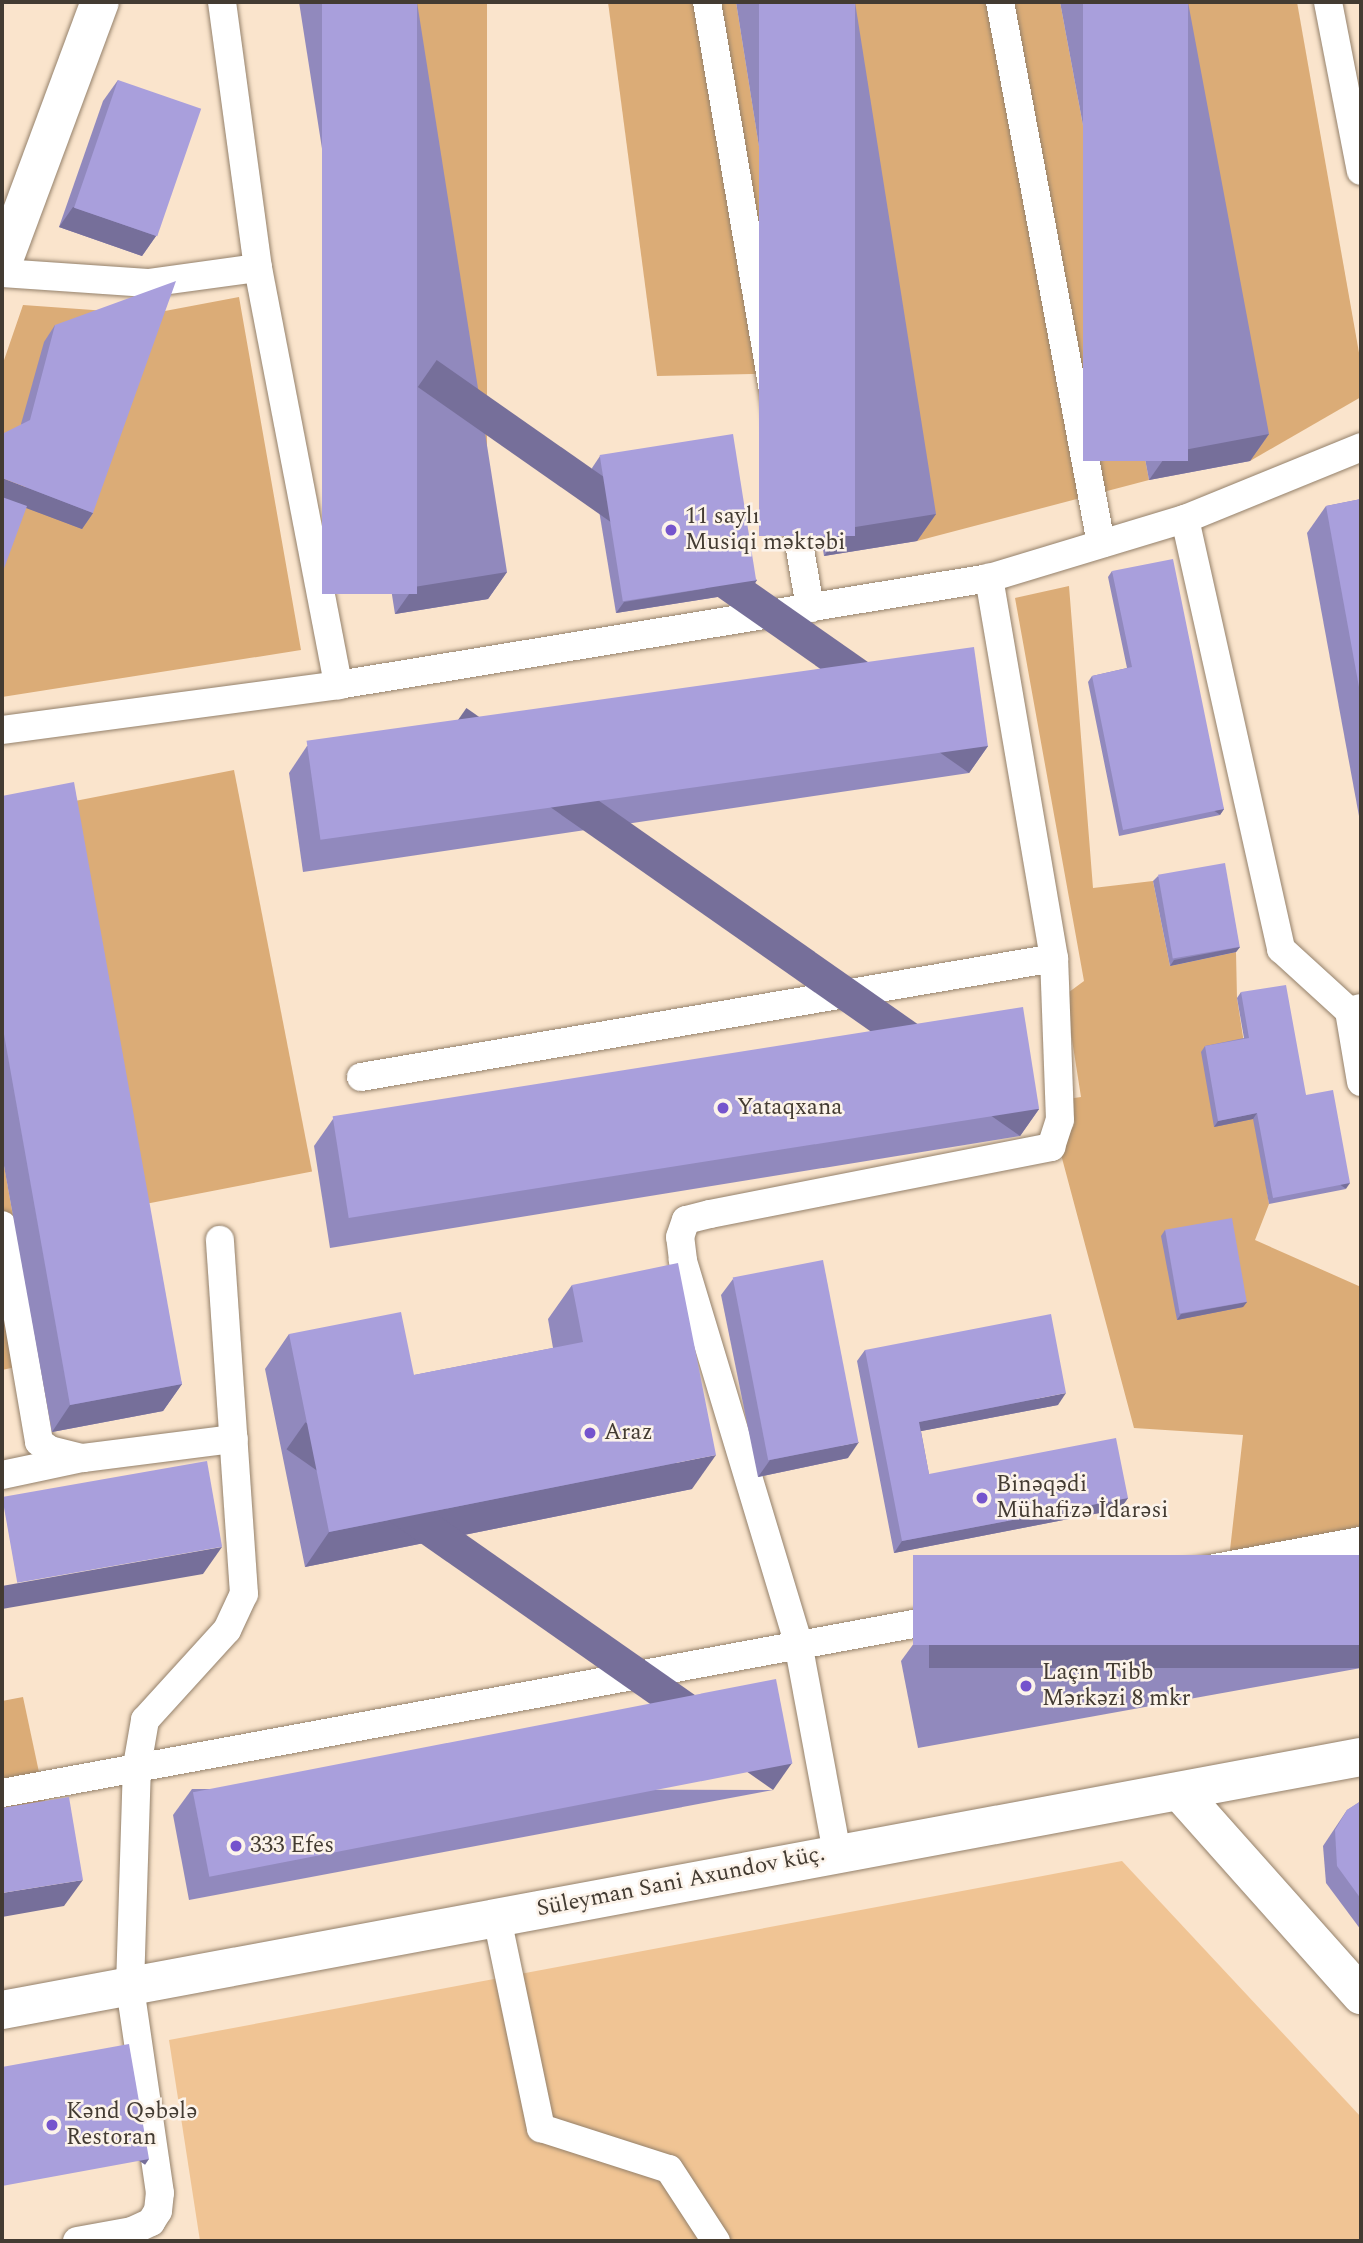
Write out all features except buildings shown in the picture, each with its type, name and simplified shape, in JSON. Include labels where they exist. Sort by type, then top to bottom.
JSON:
[{"type":"street","points":[[2,265],[100,2]]},
{"type":"street","name":"Süleyman Sani Axundov küç.","points":[[2,2010],[837,1853],[1181,1793],[1361,1757]]},
{"type":"street","points":[[1181,1793],[1361,1995]]},
{"type":"lane","points":[[222,2],[258,268],[338,685]]},
{"type":"lane","points":[[707,2],[810,608]]},
{"type":"lane","points":[[1000,2],[1101,544]]},
{"type":"lane","points":[[1328,2],[1361,171]]},
{"type":"lane","points":[[2,273],[148,283],[258,268]]},
{"type":"lane","points":[[2,730],[338,685],[989,578],[1185,519],[1361,447]]},
{"type":"lane","points":[[1185,519],[1281,949],[1355,1009],[1361,1082]]},
{"type":"lane","points":[[837,1853],[798,1642],[683,1260],[680,1237],[686,1220],[710,1214],[1051,1147],[1060,1120],[1054,958],[989,578]]},
{"type":"lane","points":[[361,1077],[1054,958]]},
{"type":"lane","points":[[2,1225],[39,1442],[50,1450],[83,1458]]},
{"type":"lane","points":[[77,2241],[132,2231],[150,2222],[158,2211],[160,2193],[130,1987],[137,1766],[145,1720],[227,1630],[244,1594],[220,1240]]},
{"type":"lane","points":[[2,1475],[83,1458],[234,1439]]},
{"type":"lane","points":[[2,1793],[798,1642],[1361,1541]]},
{"type":"lane","points":[[497,1918],[541,2128],[669,2169],[716,2241]]},
{"type":"shaded area","points":[[394,2],[487,2],[487,457],[394,457]]},
{"type":"shaded area","points":[[608,2],[736,2],[795,373],[657,376]]},
{"type":"shaded area","points":[[832,2],[1060,2],[1149,480],[917,541]]},
{"type":"shaded area","points":[[1164,2],[1297,2],[1361,364],[1361,397],[1250,461]]},
{"type":"shaded area","points":[[239,297],[301,650],[2,697],[2,366],[23,305],[149,314]]},
{"type":"shaded area","points":[[1069,586],[1093,888],[1153,881],[1170,966],[1236,952],[1237,998],[1269,1204],[1255,1240],[1361,1287],[1361,1579],[1224,1603],[1243,1435],[1134,1428],[1047,1102],[1081,1097],[1065,995],[1084,981],[1015,598]]},
{"type":"shaded area","points":[[234,770],[312,1171],[132,1206],[54,805]]},
{"type":"shaded area","points":[[2,1154],[39,1362],[2,1370]]},
{"type":"shaded area","points":[[23,1697],[50,1824],[2,1832],[2,1701]]},
{"type":"shaded area","points":[[1122,1861],[1361,2117],[1361,2241],[200,2241],[169,2040]]},
{"type":"place","name":"11 saylı Musiqi məktəbi","points":[[671,530]]},
{"type":"place","name":"Yataqxana","points":[[723,1108]]},
{"type":"place","name":"Araz","points":[[590,1433]]},
{"type":"place","name":"Binəqədi Mühafizə İdarəsi","points":[[982,1498]]},
{"type":"place","name":"Laçın Tibb Mərkəzi 8 mkr","points":[[1026,1686]]},
{"type":"place","name":"333 Efes","points":[[236,1846]]},
{"type":"place","name":"Kәnd Qәbәlә Restoran","points":[[52,2125]]}]
